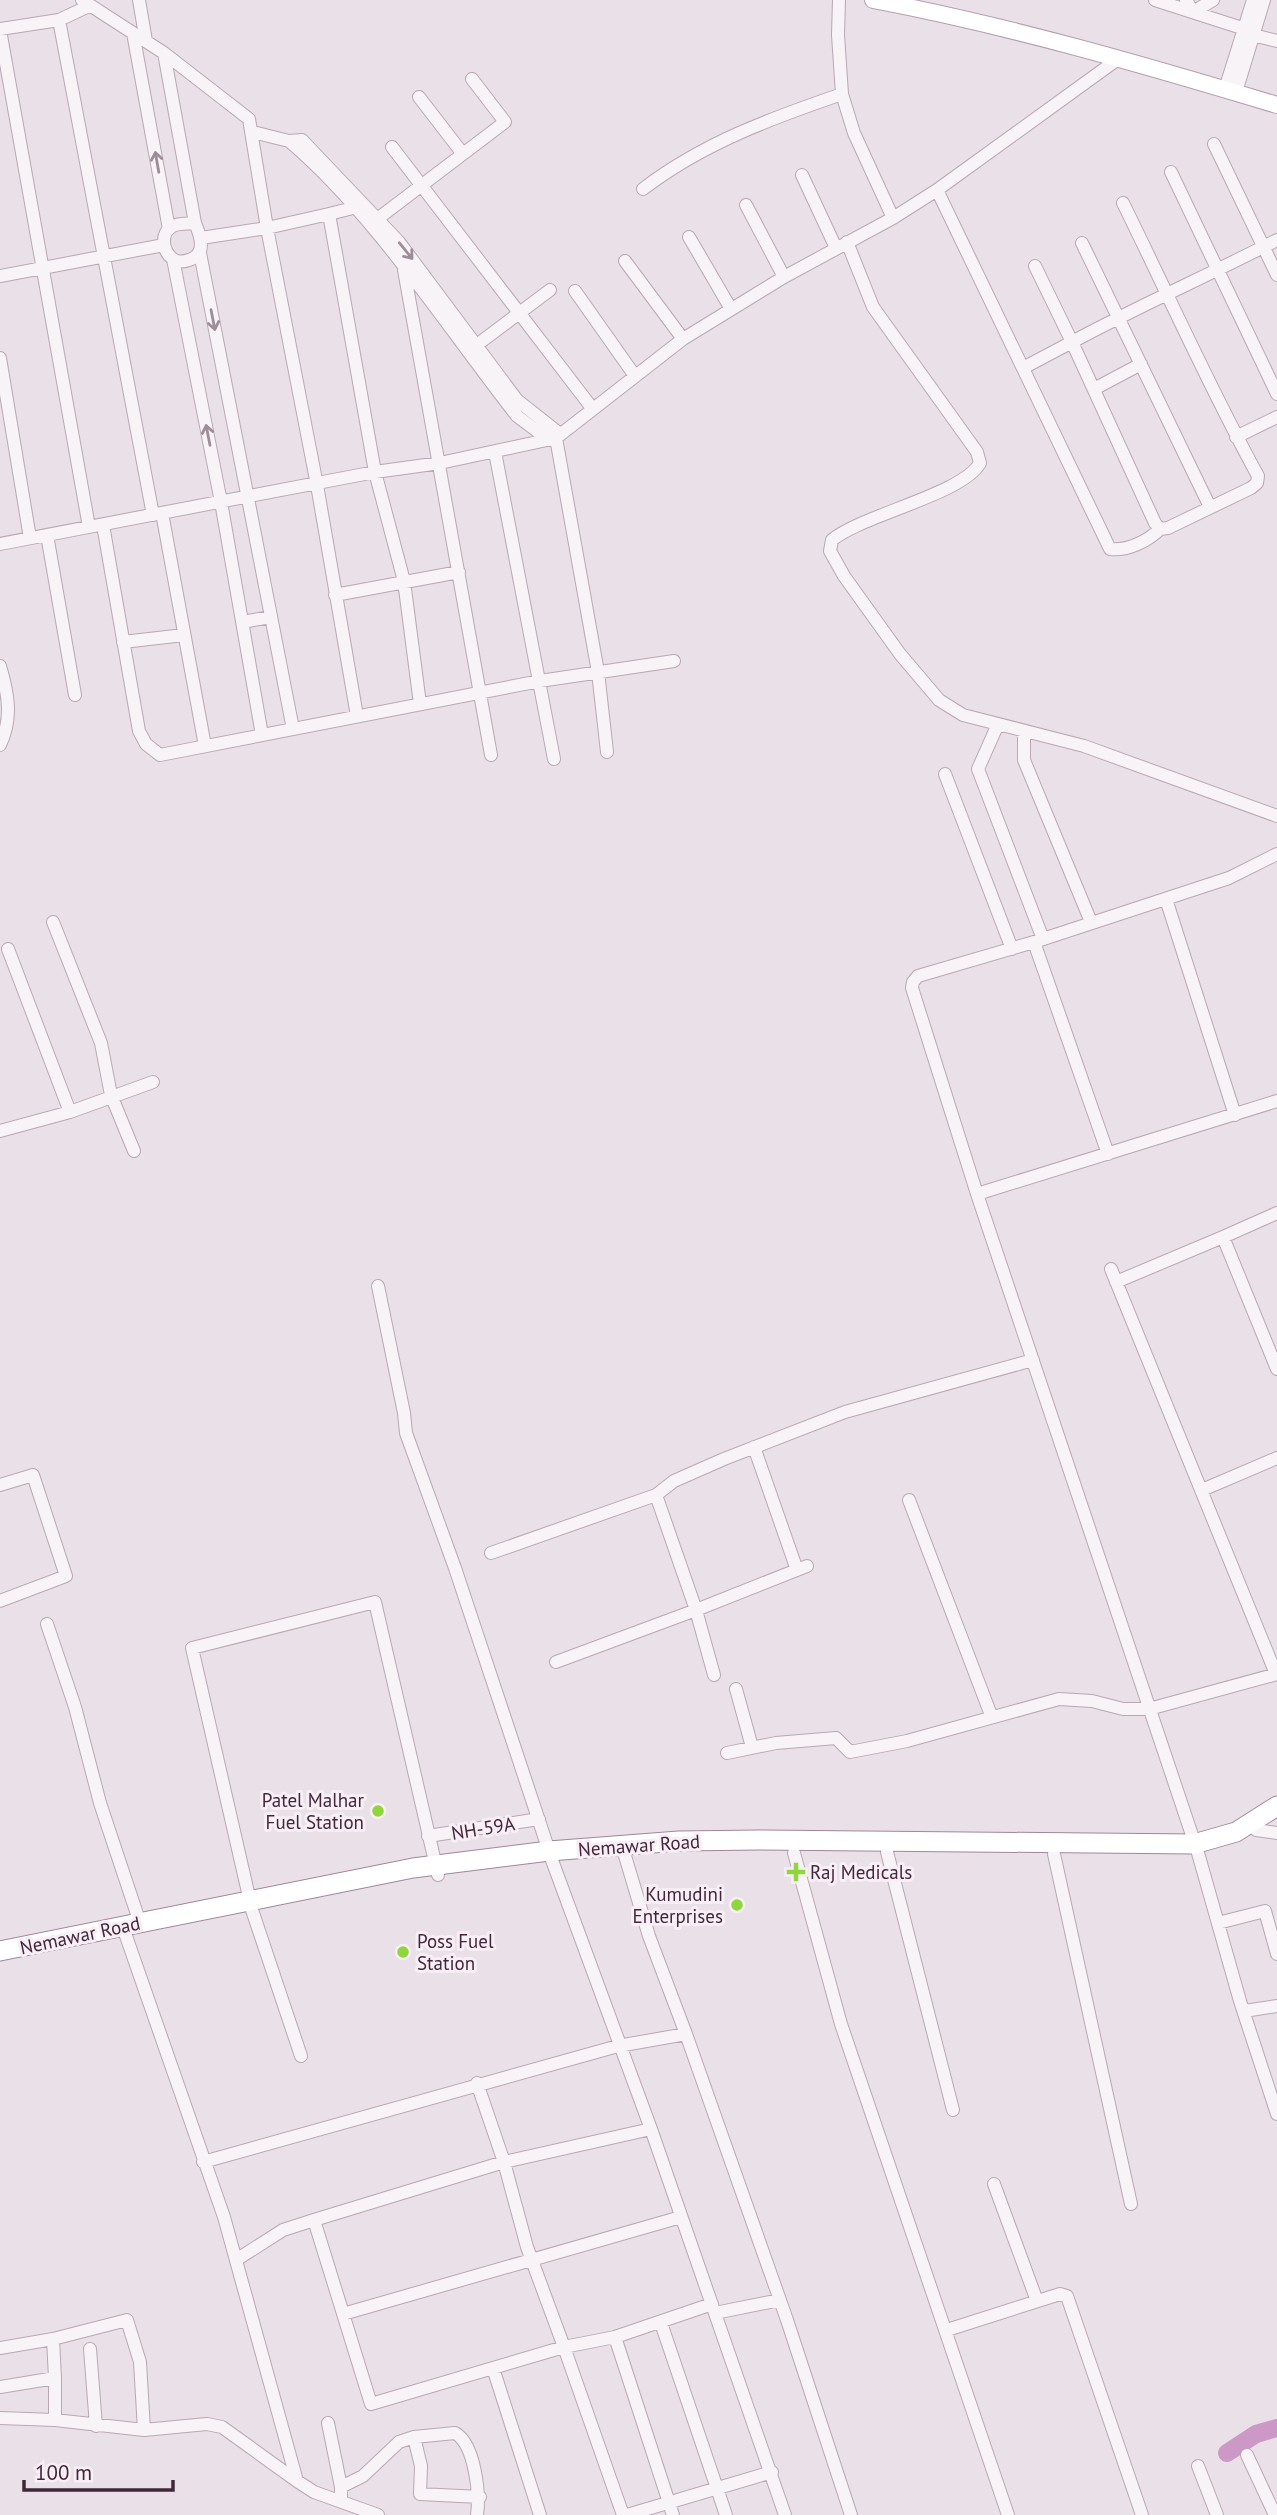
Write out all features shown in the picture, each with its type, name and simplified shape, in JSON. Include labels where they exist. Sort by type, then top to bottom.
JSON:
[{"type":"highway","name":"Nemawar Road","points":[[1196,1849],[1236,1832],[1277,1806]]},
{"type":"highway","name":"Nemawar Road","points":[[4,1951],[133,1930],[436,1870],[679,1841],[760,1846],[1219,1849],[1277,1816]]},
{"type":"highway","name":"Nemawar Road","points":[[551,1857],[625,1856],[760,1846],[794,1853],[1054,1854],[1121,1850]]},
{"type":"main road","points":[[873,0],[961,16],[1277,105]]},
{"type":"street","points":[[139,0],[146,41]]},
{"type":"street","points":[[839,0],[838,35],[842,94],[854,133],[893,218]]},
{"type":"street","points":[[1155,0],[1190,6],[1250,26],[1277,41]]},
{"type":"street","points":[[1190,6],[1213,0]]},
{"type":"street","points":[[1231,91],[1250,26],[1253,0]]},
{"type":"street","points":[[1250,26],[1264,0]]},
{"type":"street","points":[[89,527],[0,30],[59,20],[85,3],[164,52],[245,113],[253,132],[267,228],[317,485],[357,716]]},
{"type":"street","points":[[59,20],[102,257],[184,635],[205,746]]},
{"type":"street","points":[[133,33],[169,229],[164,245]]},
{"type":"street","points":[[164,52],[195,223],[201,238],[200,253],[293,729]]},
{"type":"street","points":[[0,544],[375,472],[440,463],[558,436],[683,340],[784,276],[893,218],[937,190],[1118,59]]},
{"type":"street","points":[[373,222],[505,121],[472,79]]},
{"type":"street","points":[[643,189],[672,166],[725,139],[842,94]]},
{"type":"street","points":[[419,97],[463,154]]},
{"type":"street","points":[[253,132],[289,141],[302,140],[373,222],[472,349],[517,416],[537,431],[558,436]]},
{"type":"street","points":[[289,141],[353,208],[373,222],[403,266],[472,349]]},
{"type":"street","points":[[1214,144],[1277,275]]},
{"type":"street","points":[[391,147],[592,408]]},
{"type":"street","points":[[1171,172],[1220,268],[1277,394]]},
{"type":"street","points":[[802,175],[873,307],[977,452],[980,463],[974,472],[921,500],[832,540],[830,551],[844,576],[900,654],[939,700],[963,715],[1084,746],[1277,816]]},
{"type":"street","points":[[937,190],[1110,549],[1120,550],[1151,538],[1160,529],[1168,528],[1257,483],[1258,477],[1123,203]]},
{"type":"street","points":[[746,205],[784,276]]},
{"type":"street","points":[[201,238],[267,228],[353,208]]},
{"type":"street","points":[[329,214],[375,472],[404,582],[420,704]]},
{"type":"street","points":[[169,229],[176,225],[195,223]]},
{"type":"street","points":[[689,237],[731,309]]},
{"type":"street","points":[[1023,368],[1119,317],[1277,240]]},
{"type":"street","points":[[1082,243],[1210,507]]},
{"type":"street","points":[[0,276],[164,245]]},
{"type":"street","points":[[164,245],[173,259],[221,502],[261,735]]},
{"type":"street","points":[[173,259],[182,262],[200,253]]},
{"type":"street","points":[[625,261],[683,340]]},
{"type":"street","points":[[403,266],[491,755]]},
{"type":"street","points":[[1035,266],[1160,529]]},
{"type":"street","points":[[472,349],[550,290]]},
{"type":"street","points":[[575,291],[635,376]]},
{"type":"street","points":[[0,358],[30,538]]},
{"type":"street","points":[[1094,389],[1141,364]]},
{"type":"street","points":[[1236,437],[1277,417]]},
{"type":"street","points":[[558,436],[598,672],[607,752]]},
{"type":"street","points":[[495,452],[554,759]]},
{"type":"street","points":[[103,525],[139,731],[146,744],[160,755],[540,681],[674,661]]},
{"type":"street","points":[[47,535],[75,695]]},
{"type":"street","points":[[335,595],[459,572]]},
{"type":"street","points":[[242,622],[271,617]]},
{"type":"street","points":[[124,642],[184,635]]},
{"type":"street","points":[[0,666],[8,693],[8,723],[0,745]]},
{"type":"street","points":[[998,724],[978,769],[1039,941],[1108,1154]]},
{"type":"street","points":[[1024,731],[1024,760],[1091,922]]},
{"type":"street","points":[[945,774],[1012,949]]},
{"type":"street","points":[[1277,855],[1229,878],[1039,941],[918,976],[913,982],[927,1041],[1196,1849],[1277,2114]]},
{"type":"street","points":[[1166,899],[1235,1115]]},
{"type":"street","points":[[53,922],[101,1043],[111,1095],[134,1151]]},
{"type":"street","points":[[8,949],[70,1112]]},
{"type":"street","points":[[0,1131],[70,1112],[153,1082]]},
{"type":"street","points":[[977,1194],[1276,1103]]},
{"type":"street","points":[[1116,1282],[1277,1213]]},
{"type":"street","points":[[1223,1237],[1277,1369]]},
{"type":"street","points":[[727,1753],[752,1747],[836,1738],[850,1752],[907,1741],[991,1715],[1059,1699],[1092,1701],[1123,1709],[1149,1709],[1277,1674],[1111,1269]]},
{"type":"street","points":[[378,1286],[406,1433],[459,1580],[551,1857],[618,2046],[651,2129],[785,2515]]},
{"type":"street","points":[[491,1553],[656,1495],[674,1481],[845,1412],[1033,1360]]},
{"type":"street","points":[[556,1662],[802,1568],[754,1447]]},
{"type":"street","points":[[1202,1490],[1277,1458]]},
{"type":"street","points":[[0,1485],[33,1475],[66,1576],[0,1601]]},
{"type":"street","points":[[656,1495],[696,1610],[714,1675]]},
{"type":"street","points":[[909,1500],[991,1715]]},
{"type":"street","points":[[301,2056],[251,1905],[192,1648],[375,1602],[436,1870]]},
{"type":"street","points":[[47,1624],[75,1707],[133,1930],[203,2162],[236,2260],[296,2481]]},
{"type":"street","points":[[736,1689],[752,1747]]},
{"type":"street","name":"NH-59A","points":[[428,1836],[539,1819]]},
{"type":"street","points":[[1256,1830],[1277,1833]]},
{"type":"street","points":[[887,1852],[953,2109]]},
{"type":"street","points":[[794,1853],[841,2024],[1009,2515]]},
{"type":"street","points":[[1054,1854],[1131,2204]]},
{"type":"street","points":[[625,1856],[649,1936],[780,2300],[851,2515]]},
{"type":"street","points":[[1218,1923],[1265,1911],[1277,1954]]},
{"type":"street","points":[[1244,2011],[1277,2006]]},
{"type":"street","points":[[203,2162],[477,2083],[618,2046],[686,2034]]},
{"type":"street","points":[[477,2083],[505,2162],[533,2261],[625,2515],[671,2509],[716,2487],[772,2472]]},
{"type":"street","points":[[236,2260],[283,2231],[314,2220],[505,2162],[651,2129]]},
{"type":"street","points":[[994,2185],[1037,2301]]},
{"type":"street","points":[[342,2314],[681,2217]]},
{"type":"street","points":[[314,2220],[371,2404],[564,2347],[615,2337],[713,2308],[780,2300]]},
{"type":"street","points":[[947,2330],[1060,2294],[1068,2296],[1142,2515]]},
{"type":"street","points":[[0,2348],[53,2339],[127,2320],[140,2362],[144,2430]]},
{"type":"street","points":[[661,2322],[726,2515]]},
{"type":"street","points":[[615,2337],[671,2509]]},
{"type":"street","points":[[53,2339],[55,2420]]},
{"type":"street","points":[[90,2349],[96,2426]]},
{"type":"street","points":[[493,2368],[540,2515]]},
{"type":"street","points":[[0,2387],[55,2378]]},
{"type":"street","points":[[0,2418],[55,2420],[144,2430],[207,2424],[222,2427],[296,2481],[314,2491],[341,2494],[379,2515]]},
{"type":"street","points":[[328,2423],[341,2494]]},
{"type":"street","points":[[341,2494],[393,2445],[414,2437],[443,2433],[460,2436],[476,2473],[480,2497],[477,2515]]},
{"type":"street","points":[[414,2437],[421,2466],[420,2494],[480,2497]]},
{"type":"street","points":[[1247,2455],[1275,2515]]},
{"type":"street","points":[[1198,2466],[1217,2515]]},
{"type":"waterway","points":[[1227,2453],[1256,2434],[1277,2428]]},
{"type":"place","name":"Patel Malhar Fuel Station","points":[[378,1811]]},
{"type":"place","name":"Raj Medicals","points":[[796,1872]]},
{"type":"place","name":"Kumudini Enterprises","points":[[737,1905]]},
{"type":"place","name":"Poss Fuel Station","points":[[403,1952]]}]
